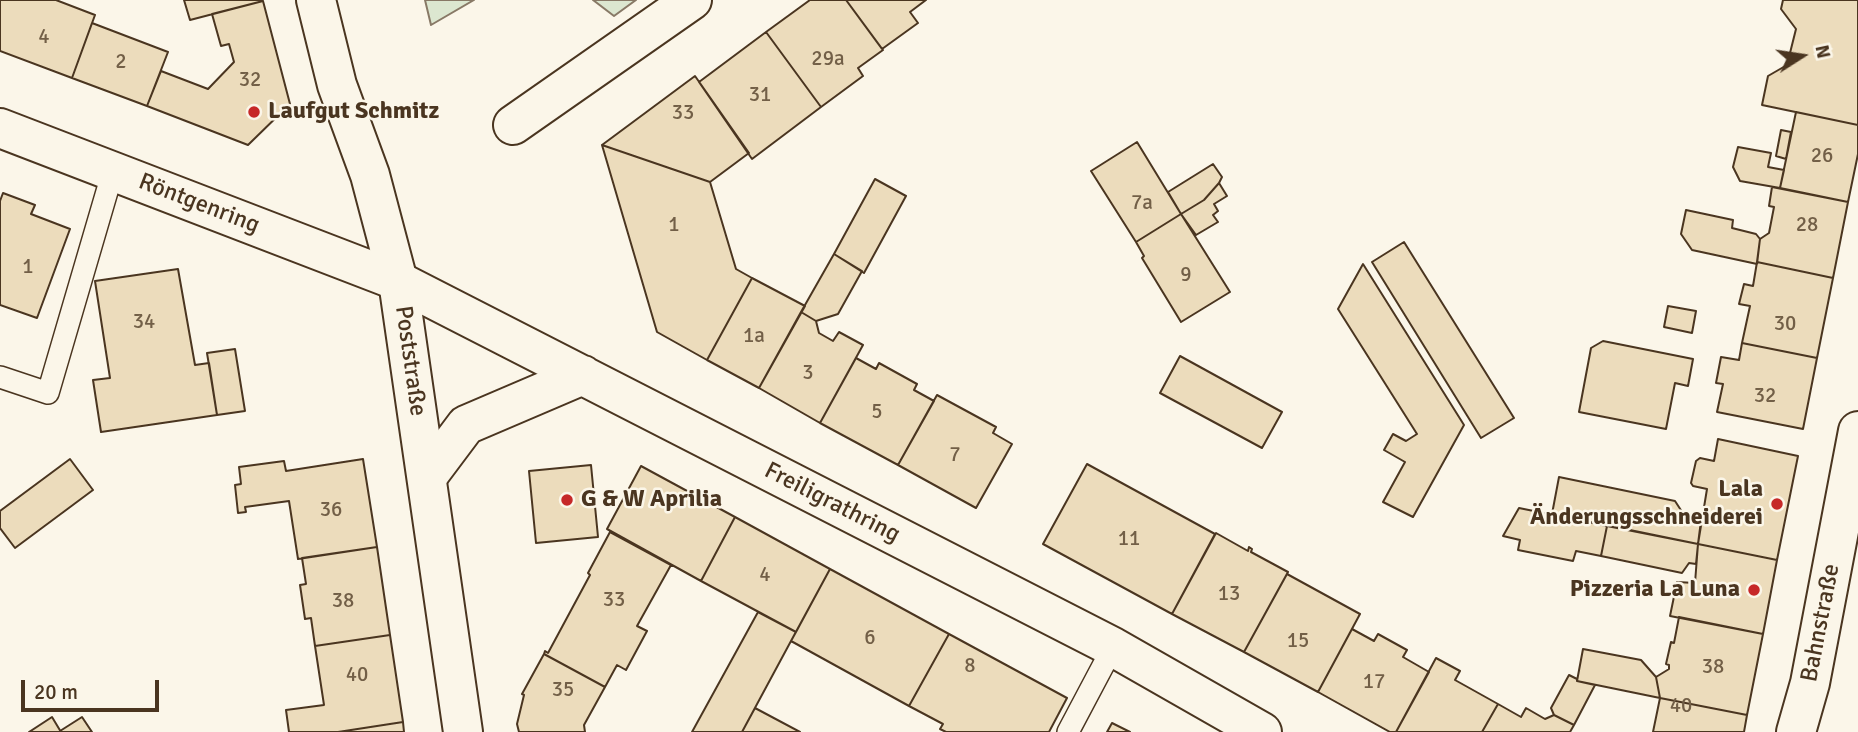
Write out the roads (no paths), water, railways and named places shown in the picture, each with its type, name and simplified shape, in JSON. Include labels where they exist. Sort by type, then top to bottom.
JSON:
[{"type":"main road","name":"Poststraße","points":[[316,0],[337,85],[370,175],[398,281],[463,732]]},
{"type":"main road","points":[[513,125],[692,0]]},
{"type":"main road","name":"Röntgenring","points":[[0,128],[398,281]]},
{"type":"main road","name":"Freiligrathring","points":[[398,281],[1113,647],[1262,732]]},
{"type":"main road","points":[[427,477],[466,425],[583,375]]},
{"type":"main road","name":"Bahnstraße","points":[[1796,732],[1812,670],[1858,430]]},
{"type":"lane","points":[[0,377],[48,393],[113,171]]},
{"type":"lane","points":[[1068,732],[1113,647]]},
{"type":"place","name":"Laufgut Schmitz","points":[[254,112]]},
{"type":"place","name":"G & W Aprilia","points":[[567,500]]},
{"type":"place","name":"Lala Änderungsschneiderei","points":[[1777,504]]},
{"type":"place","name":"Pizzeria La Luna","points":[[1754,590]]}]
